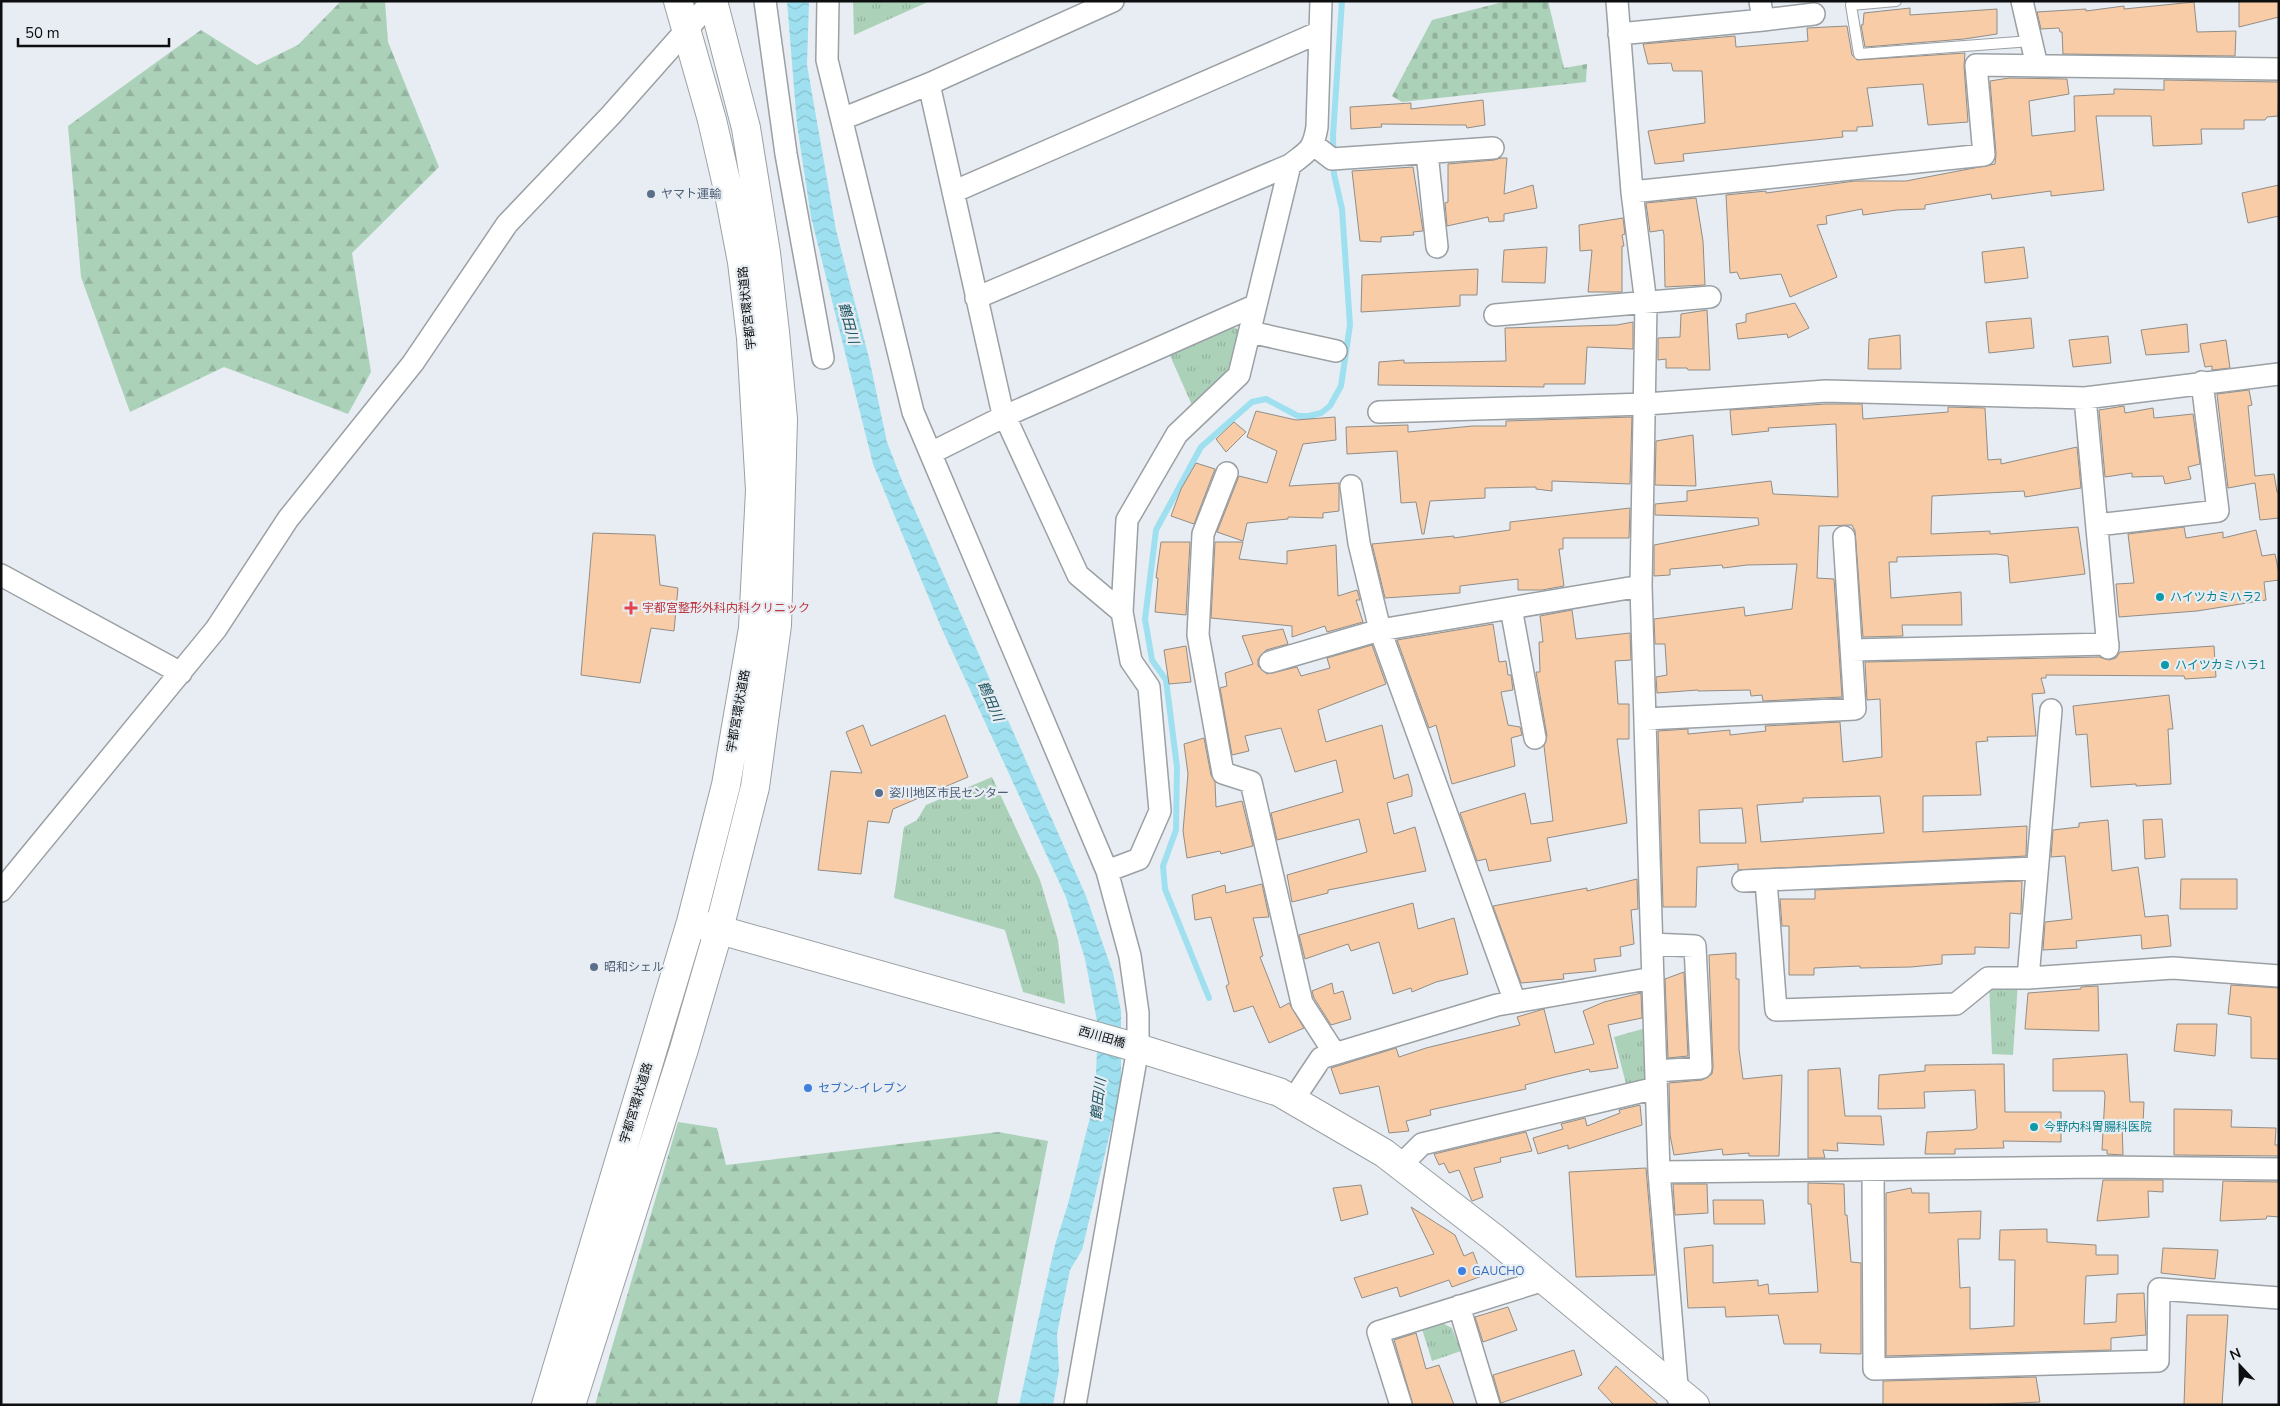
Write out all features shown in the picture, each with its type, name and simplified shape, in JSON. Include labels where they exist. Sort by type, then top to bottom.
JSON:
[{"type":"main road","name":"宇都宮環状道路","points":[[546,1405],[691,922],[726,785],[752,628],[760,490],[753,367],[742,262],[730,194],[687,28],[678,1]]},
{"type":"main road","name":"宇都宮環状道路","points":[[571,1405],[684,1050],[718,929],[754,787],[777,625],[783,419],[766,253],[758,189],[746,128],[712,1]]},
{"type":"main road","name":"西川田橋","points":[[691,922],[1066,1027],[1280,1092],[1384,1153],[1544,1280],[1684,1400]]},
{"type":"street","points":[[1,892],[216,629],[288,519],[413,363],[507,224],[611,115],[712,1]]},
{"type":"street","points":[[765,1],[788,163],[823,358]]},
{"type":"street","points":[[828,1],[827,60],[913,412],[1107,871],[1130,956],[1138,1013],[1138,1048],[1075,1405]]},
{"type":"street","points":[[842,119],[929,84],[1113,1]]},
{"type":"street","points":[[976,298],[1290,165],[1314,145],[1317,127],[1321,1]]},
{"type":"street","points":[[1617,1],[1632,192],[1646,304],[1646,404],[1641,586],[1659,1172],[1684,1400]]},
{"type":"street","points":[[2022,1],[2037,66]]},
{"type":"street","points":[[1619,34],[1761,10],[1814,14]]},
{"type":"street","points":[[953,192],[1320,32]]},
{"type":"street","points":[[1632,192],[1984,155],[1976,65],[2279,69]]},
{"type":"street","points":[[929,84],[976,298],[1005,416],[1078,574],[1122,612]]},
{"type":"street","points":[[1314,145],[1332,159],[1494,148]]},
{"type":"street","points":[[1427,153],[1437,247]]},
{"type":"street","points":[[1107,871],[1139,859],[1160,811],[1149,687],[1132,661],[1122,612],[1127,520],[1177,434],[1239,375],[1290,165]]},
{"type":"street","points":[[1495,315],[1646,304],[1710,297]]},
{"type":"street","points":[[931,453],[1005,416],[1256,305]]},
{"type":"street","points":[[1250,332],[1336,351]]},
{"type":"street","points":[[1379,412],[1646,404],[1826,391],[2085,398],[2202,382],[2279,374]]},
{"type":"street","points":[[2097,525],[2218,511],[2202,382]]},
{"type":"street","points":[[1851,650],[2108,646],[2085,398]]},
{"type":"street","points":[[1227,473],[1203,534],[1198,635],[1223,773],[1251,782],[1302,1003],[1335,1054]]},
{"type":"street","points":[[1351,486],[1359,543],[1380,630],[1516,1002]]},
{"type":"street","points":[[1645,719],[1855,710],[1844,537]]},
{"type":"street","points":[[1,575],[180,673]]},
{"type":"street","points":[[1270,662],[1380,630],[1641,586]]},
{"type":"street","points":[[1511,608],[1535,738]]},
{"type":"street","points":[[2028,978],[2051,710]]},
{"type":"street","points":[[1743,881],[2037,868]]},
{"type":"street","points":[[1766,881],[1776,1010],[1956,1004],[1988,978],[2028,978],[2173,968],[2279,976]]},
{"type":"street","points":[[1400,1166],[1422,1144],[1701,1068],[1695,946],[1652,944]]},
{"type":"street","points":[[1293,1100],[1321,1058],[1487,1008],[1653,978]]},
{"type":"street","points":[[1659,1172],[2173,1167],[2279,1169]]},
{"type":"street","points":[[1873,1170],[1874,1369],[2158,1361],[2159,1289],[2279,1298]]},
{"type":"street","points":[[1401,1405],[1378,1332],[1544,1280]]},
{"type":"street","points":[[1459,1306],[1489,1405]]},
{"type":"lane","points":[[1896,1],[1851,5],[1860,54],[2031,41]]},
{"type":"green space","points":[[341,1],[385,1],[388,42],[439,167],[352,253],[371,372],[348,414],[224,367],[130,412],[81,277],[68,126],[201,30],[257,65],[298,45]]},
{"type":"green space","points":[[853,1],[930,1],[854,35]]},
{"type":"green space","points":[[1507,1],[1548,1],[1564,68],[1587,64],[1586,82],[1402,102],[1392,96],[1432,20]]},
{"type":"green space","points":[[1228,324],[1243,332],[1234,375],[1195,412],[1168,351]]},
{"type":"green space","points":[[992,777],[1040,880],[1058,940],[1065,1004],[1023,992],[1005,930],[894,898],[904,827],[917,820],[926,805]]},
{"type":"green space","points":[[2018,982],[2013,1055],[1992,1054],[1989,983]]},
{"type":"green space","points":[[1646,1028],[1649,1072],[1642,1081],[1626,1084],[1614,1037]]},
{"type":"green space","points":[[678,1122],[717,1128],[726,1165],[998,1132],[1048,1141],[997,1405],[595,1405]]},
{"type":"green space","points":[[1440,1322],[1452,1328],[1461,1351],[1432,1361],[1422,1329]]},
{"type":"water","name":"鶴田川","points":[[787,1],[809,1],[807,65],[836,230],[869,358],[887,442],[902,481],[1086,896],[1113,973],[1121,1011],[1121,1087],[1082,1250],[1070,1270],[1057,1334],[1059,1371],[1053,1405],[1019,1405],[1055,1245],[1068,1204],[1095,1098],[1098,1026],[1085,959],[1066,897],[941,627],[873,464],[811,217],[797,125]]},
{"type":"building","points":[[2239,1],[2279,1],[2279,17],[2239,27]]},
{"type":"building","points":[[2194,2],[2197,32],[2236,31],[2235,56],[2063,54],[2062,32],[2060,32],[2059,28],[2041,29],[2037,12],[2086,9],[2086,11],[2124,6],[2124,9]]},
{"type":"building","points":[[1910,8],[1910,15],[1997,9],[1997,34],[1964,39],[1865,47],[1861,25],[1863,25],[1864,13]]},
{"type":"building","points":[[1847,26],[1852,55],[1857,60],[1965,53],[1964,66],[1968,122],[1928,125],[1923,84],[1867,88],[1873,126],[1857,127],[1857,131],[1842,131],[1843,137],[1683,154],[1684,161],[1655,164],[1648,131],[1705,123],[1702,71],[1673,71],[1671,63],[1648,64],[1643,44],[1735,36],[1736,47],[1808,41],[1807,28]]},
{"type":"building","points":[[2009,78],[2067,79],[2069,94],[2029,101],[2032,136],[2075,131],[2074,96],[2114,94],[2114,89],[2164,90],[2164,80],[2279,82],[2278,116],[2267,117],[2265,120],[2244,120],[2244,129],[2201,129],[2202,144],[2153,146],[2151,116],[2096,116],[2104,190],[2051,196],[2051,191],[1992,199],[1991,194],[1925,205],[1925,209],[1897,210],[1863,215],[1862,209],[1826,216],[1827,224],[1817,225],[1837,277],[1790,297],[1781,274],[1740,279],[1737,272],[1730,273],[1726,195],[1766,191],[1766,193],[1855,181],[1906,181],[1995,164],[1996,154],[1990,81]]},
{"type":"building","points":[[1483,100],[1485,125],[1467,128],[1466,125],[1381,124],[1382,127],[1351,129],[1350,107],[1411,103],[1411,109]]},
{"type":"building","points":[[1507,158],[1504,194],[1533,185],[1537,208],[1504,214],[1504,221],[1489,222],[1488,217],[1447,226],[1445,203],[1448,202],[1448,164]]},
{"type":"building","points":[[1413,167],[1423,231],[1413,232],[1414,235],[1381,237],[1381,242],[1360,241],[1352,171]]},
{"type":"building","points":[[2279,185],[2279,216],[2248,223],[2242,193]]},
{"type":"building","points":[[1696,198],[1703,241],[1705,285],[1665,287],[1663,230],[1650,232],[1646,203]]},
{"type":"building","points":[[1623,218],[1625,234],[1622,235],[1624,246],[1622,246],[1622,292],[1588,292],[1592,250],[1580,251],[1579,225]]},
{"type":"building","points":[[1547,247],[1545,283],[1502,282],[1504,250]]},
{"type":"building","points":[[2024,247],[2028,278],[1985,283],[1982,252]]},
{"type":"building","points":[[1478,269],[1477,295],[1460,295],[1460,306],[1361,312],[1362,275]]},
{"type":"building","points":[[1795,303],[1809,328],[1788,338],[1787,334],[1738,339],[1736,324],[1746,322],[1746,314]]},
{"type":"building","points":[[1707,310],[1710,370],[1666,368],[1666,359],[1658,360],[1658,338],[1680,337],[1681,314]]},
{"type":"building","points":[[2031,318],[2034,348],[1989,353],[1986,322]]},
{"type":"building","points":[[1633,322],[1633,349],[1587,347],[1585,384],[1544,384],[1544,387],[1378,385],[1379,362],[1404,360],[1404,363],[1506,361],[1505,328],[1617,325]]},
{"type":"building","points":[[2187,324],[2189,352],[2146,355],[2141,330]]},
{"type":"building","points":[[1900,335],[1901,369],[1868,369],[1869,339]]},
{"type":"building","points":[[2108,336],[2111,363],[2073,367],[2069,340]]},
{"type":"building","points":[[2226,340],[2230,368],[2212,370],[2212,366],[2205,367],[2200,344]]},
{"type":"building","points":[[2249,390],[2252,405],[2248,406],[2255,476],[2274,474],[2277,492],[2279,492],[2279,518],[2260,520],[2255,483],[2228,488],[2217,394]]},
{"type":"building","points":[[1826,404],[1862,404],[1863,419],[1948,412],[1948,407],[1985,408],[1988,460],[2001,459],[2001,464],[2077,447],[2081,488],[2025,497],[2024,491],[1932,496],[1931,534],[1990,531],[1990,534],[2078,527],[2085,574],[2010,583],[2008,556],[1997,554],[1897,557],[1897,562],[1889,562],[1891,598],[1961,592],[1962,625],[1902,625],[1903,636],[1863,637],[1855,531],[1852,525],[1819,526],[1817,578],[1834,579],[1842,697],[1763,701],[1762,695],[1751,696],[1750,690],[1698,690],[1657,693],[1656,677],[1667,675],[1665,644],[1655,644],[1654,619],[1744,607],[1745,616],[1792,609],[1797,564],[1747,565],[1723,568],[1722,565],[1670,569],[1670,575],[1654,576],[1654,545],[1759,525],[1758,518],[1655,515],[1655,504],[1687,501],[1687,491],[1771,481],[1773,494],[1838,497],[1836,424],[1768,428],[1769,431],[1732,435],[1730,410]]},
{"type":"building","points":[[2124,406],[2125,413],[2153,408],[2154,418],[2193,414],[2200,464],[2188,467],[2191,479],[2165,484],[2163,476],[2132,477],[2132,473],[2105,477],[2099,410]]},
{"type":"building","points":[[1256,411],[1296,420],[1335,417],[1336,440],[1303,444],[1289,486],[1339,483],[1339,511],[1323,513],[1323,518],[1288,517],[1288,519],[1247,523],[1243,541],[1217,532],[1239,476],[1267,483],[1277,451],[1247,437]]},
{"type":"building","points":[[1632,417],[1630,484],[1552,481],[1552,491],[1536,489],[1536,487],[1485,488],[1485,498],[1430,501],[1424,534],[1422,534],[1416,502],[1401,503],[1397,451],[1347,454],[1346,427],[1408,425],[1408,432],[1473,426],[1506,426],[1506,421]]},
{"type":"building","points":[[1234,422],[1246,432],[1226,452],[1216,439]]},
{"type":"building","points":[[1693,435],[1696,486],[1655,485],[1656,441]]},
{"type":"building","points":[[1196,463],[1215,469],[1194,524],[1171,516],[1181,489]]},
{"type":"building","points":[[1630,508],[1629,538],[1563,538],[1563,549],[1559,549],[1564,586],[1542,590],[1518,590],[1518,579],[1460,586],[1460,593],[1385,598],[1372,544],[1454,536],[1454,538],[1510,530],[1510,522]]},
{"type":"building","points":[[2184,527],[2186,538],[2223,532],[2223,538],[2256,530],[2262,556],[2275,554],[2279,573],[2279,580],[2264,582],[2266,600],[2197,611],[2119,617],[2116,584],[2134,583],[2128,534]]},
{"type":"building","name":"宇都宮整形外科内科クリニック","points":[[593,533],[655,535],[660,585],[678,588],[674,631],[651,628],[640,683],[581,675]]},
{"type":"building","points":[[1161,542],[1190,542],[1186,615],[1155,612],[1158,578],[1156,578]]},
{"type":"building","points":[[1215,542],[1243,542],[1239,559],[1287,564],[1287,551],[1336,545],[1338,596],[1357,590],[1360,600],[1356,600],[1363,622],[1327,632],[1325,626],[1292,637],[1292,626],[1211,618]]},
{"type":"building","points":[[1572,610],[1576,639],[1630,633],[1631,660],[1615,661],[1618,704],[1629,704],[1629,739],[1617,739],[1627,823],[1547,838],[1551,861],[1489,871],[1486,859],[1477,861],[1460,813],[1525,793],[1531,824],[1553,821],[1544,746],[1547,736],[1536,672],[1540,672],[1539,642],[1543,642],[1540,616]]},
{"type":"building","points":[[1493,624],[1499,662],[1506,661],[1508,675],[1511,675],[1513,690],[1501,692],[1508,725],[1520,727],[1522,735],[1511,738],[1515,766],[1452,784],[1436,725],[1429,728],[1397,640]]},
{"type":"building","points":[[1283,629],[1288,644],[1266,650],[1258,659],[1258,666],[1267,674],[1297,667],[1301,676],[1330,668],[1327,658],[1372,645],[1386,684],[1318,710],[1326,742],[1382,725],[1394,779],[1408,774],[1412,789],[1412,796],[1387,803],[1394,834],[1415,827],[1426,871],[1328,890],[1328,893],[1292,902],[1287,875],[1367,852],[1359,819],[1277,840],[1271,813],[1343,792],[1336,760],[1295,772],[1281,728],[1245,736],[1249,751],[1232,755],[1220,688],[1227,686],[1225,673],[1253,664],[1242,636]]},
{"type":"building","points":[[1186,646],[1191,682],[1169,684],[1164,650]]},
{"type":"building","points":[[2214,646],[2216,677],[2185,679],[2184,676],[2046,675],[2046,678],[2041,678],[2045,693],[2032,694],[2036,736],[1987,737],[1988,741],[1976,742],[1981,795],[1923,796],[1923,832],[2027,826],[2026,856],[1738,870],[1738,864],[1697,867],[1696,907],[1663,907],[1658,731],[1688,729],[1688,734],[1730,730],[1730,735],[1766,731],[1765,726],[1840,722],[1843,762],[1882,757],[1880,699],[1867,700],[1865,662],[2099,657],[2109,660],[2116,658],[2120,652]],"holes":[[[1880,796],[1884,833],[1761,842],[1757,805],[1803,802],[1803,798]],[[1742,808],[1746,843],[1700,843],[1699,810]]]},
{"type":"building","points":[[2169,695],[2173,729],[2168,729],[2171,784],[2091,787],[2087,734],[2076,735],[2073,706]]},
{"type":"building","name":"姿川地区市民センター","points":[[945,715],[968,777],[893,809],[889,823],[868,821],[861,874],[818,870],[831,771],[862,773],[846,732],[863,725],[871,746]]},
{"type":"building","points":[[1204,738],[1211,775],[1215,782],[1216,807],[1242,801],[1253,846],[1221,854],[1220,851],[1187,858],[1183,831],[1188,774],[1184,744]]},
{"type":"building","points":[[2162,819],[2165,857],[2145,859],[2143,820]]},
{"type":"building","points":[[2108,820],[2112,871],[2138,867],[2145,917],[2168,915],[2171,946],[2142,949],[2141,935],[2076,941],[2077,948],[2043,950],[2045,922],[2072,919],[2065,856],[2051,857],[2053,830],[2079,827],[2079,823]]},
{"type":"building","points":[[1637,879],[1638,909],[1631,910],[1634,944],[1620,947],[1621,956],[1594,959],[1596,971],[1563,974],[1564,979],[1521,983],[1493,906],[1587,888],[1587,891]]},
{"type":"building","points":[[2181,879],[2237,879],[2237,909],[2180,909]]},
{"type":"building","points":[[2022,881],[2021,914],[2010,913],[2009,948],[1975,947],[1975,954],[1942,955],[1942,964],[1911,967],[1860,968],[1860,966],[1814,968],[1814,975],[1789,975],[1789,926],[1782,926],[1780,899],[1815,899],[1815,890]]},
{"type":"building","points":[[1262,884],[1269,917],[1253,918],[1263,956],[1260,957],[1280,1008],[1289,1003],[1304,1028],[1269,1043],[1253,1006],[1234,1012],[1226,986],[1229,984],[1211,917],[1195,920],[1192,895],[1225,885],[1226,893]]},
{"type":"building","points":[[1413,903],[1418,929],[1454,918],[1468,974],[1436,982],[1412,992],[1411,988],[1393,994],[1379,942],[1351,951],[1348,944],[1305,959],[1299,935]]},
{"type":"building","points":[[1736,953],[1736,979],[1739,979],[1739,1049],[1743,1079],[1782,1075],[1779,1156],[1749,1156],[1749,1153],[1723,1155],[1722,1149],[1674,1155],[1670,1135],[1669,1083],[1702,1080],[1712,1074],[1709,955]]},
{"type":"building","points":[[1684,972],[1688,1056],[1668,1058],[1665,979]]},
{"type":"building","points":[[1332,983],[1334,994],[1343,991],[1351,1019],[1331,1025],[1314,998],[1312,991]]},
{"type":"building","points":[[2231,985],[2279,988],[2279,1059],[2251,1058],[2251,1017],[2228,1014]]},
{"type":"building","points":[[2098,986],[2099,1031],[2025,1029],[2028,993]]},
{"type":"building","points":[[1641,993],[1642,1018],[1608,1025],[1618,1068],[1590,1072],[1589,1069],[1525,1085],[1526,1089],[1430,1110],[1431,1115],[1406,1121],[1409,1131],[1389,1133],[1379,1086],[1340,1094],[1331,1068],[1396,1048],[1399,1057],[1426,1048],[1520,1025],[1517,1017],[1544,1009],[1555,1053],[1594,1044],[1583,1011],[1604,1002]]},
{"type":"building","points":[[2177,1024],[2217,1024],[2215,1056],[2174,1051]]},
{"type":"building","points":[[2127,1054],[2130,1102],[2144,1102],[2143,1124],[2122,1123],[2123,1155],[2107,1154],[2107,1150],[2102,1150],[2104,1091],[2053,1091],[2053,1059]]},
{"type":"building","points":[[2004,1064],[2005,1112],[2061,1112],[2061,1142],[2003,1141],[2004,1148],[1955,1149],[1955,1154],[1925,1154],[1927,1132],[1973,1130],[1977,1128],[1975,1090],[1924,1092],[1925,1108],[1878,1109],[1879,1075],[1925,1071],[1925,1065]]},
{"type":"building","points":[[1840,1068],[1845,1116],[1881,1116],[1884,1145],[1837,1143],[1838,1151],[1823,1150],[1825,1158],[1808,1158],[1808,1070]]},
{"type":"building","points":[[1640,1105],[1642,1125],[1568,1149],[1568,1145],[1538,1154],[1533,1138],[1563,1129],[1561,1124],[1585,1118],[1587,1126],[1620,1113],[1619,1110]]},
{"type":"building","points":[[2174,1109],[2232,1110],[2231,1127],[2276,1128],[2275,1145],[2279,1145],[2279,1156],[2174,1155]]},
{"type":"building","points":[[1526,1132],[1532,1151],[1500,1158],[1501,1162],[1474,1168],[1483,1197],[1472,1201],[1459,1170],[1449,1173],[1444,1163],[1439,1165],[1434,1154]]},
{"type":"building","points":[[1646,1168],[1655,1275],[1576,1277],[1569,1172]]},
{"type":"building","points":[[2103,1180],[2163,1180],[2163,1192],[2148,1191],[2149,1217],[2097,1221]]},
{"type":"building","points":[[2223,1181],[2279,1182],[2279,1217],[2267,1216],[2266,1219],[2220,1221]]},
{"type":"building","points":[[1808,1183],[1844,1184],[1845,1215],[1847,1215],[1851,1262],[1861,1263],[1861,1354],[1820,1353],[1821,1344],[1784,1344],[1778,1315],[1726,1317],[1725,1307],[1688,1308],[1684,1248],[1713,1245],[1713,1283],[1758,1280],[1758,1286],[1768,1284],[1769,1294],[1818,1292],[1811,1204],[1808,1204]]},
{"type":"building","points":[[1673,1184],[1707,1184],[1708,1213],[1675,1215]]},
{"type":"building","points":[[1361,1185],[1368,1214],[1341,1221],[1333,1188]]},
{"type":"building","points":[[1911,1188],[1912,1193],[1929,1193],[1929,1213],[1981,1211],[1980,1239],[1958,1239],[1960,1288],[1970,1287],[1970,1329],[2014,1326],[2015,1260],[1999,1260],[2000,1230],[2047,1229],[2047,1242],[2096,1245],[2096,1255],[2118,1255],[2118,1274],[2086,1276],[2084,1324],[2116,1322],[2117,1294],[2144,1293],[2146,1335],[2111,1338],[2111,1350],[1886,1356],[1886,1193]]},
{"type":"building","points":[[1713,1200],[1763,1200],[1765,1224],[1714,1224]]},
{"type":"building","points":[[1411,1207],[1455,1235],[1464,1256],[1473,1252],[1482,1276],[1452,1287],[1449,1280],[1400,1297],[1397,1287],[1362,1298],[1354,1278],[1434,1254]]},
{"type":"building","points":[[2163,1248],[2218,1250],[2215,1279],[2161,1273]]},
{"type":"building","points":[[1508,1307],[1517,1330],[1483,1342],[1475,1317]]},
{"type":"building","points":[[2187,1315],[2228,1315],[2222,1405],[2184,1405]]},
{"type":"building","points":[[1416,1333],[1426,1369],[1439,1365],[1454,1405],[1413,1405],[1394,1340]]},
{"type":"building","points":[[1574,1350],[1582,1375],[1501,1403],[1493,1375]]},
{"type":"building","points":[[1616,1366],[1659,1405],[1614,1405],[1598,1388]]},
{"type":"building","points":[[2036,1377],[2040,1402],[1976,1405],[1883,1405],[1883,1381]]},
{"type":"waterway","points":[[1209,998],[1165,889],[1163,866],[1176,830],[1177,767],[1166,680],[1152,660],[1145,619],[1156,530],[1201,447],[1252,402],[1266,399],[1298,416],[1309,416],[1321,413],[1330,406],[1341,386],[1350,325],[1342,209],[1334,174],[1333,135],[1342,1]]},
{"type":"place","name":"ヤマト運輸","points":[[651,194]]},
{"type":"place","name":"ハイツカミハラ2","points":[[2160,597]]},
{"type":"place","name":"宇都宮整形外科内科クリニック","points":[[631,608]]},
{"type":"place","name":"ハイツカミハラ1","points":[[2165,665]]},
{"type":"place","name":"姿川地区市民センター","points":[[879,793]]},
{"type":"place","name":"昭和シェル","points":[[594,967]]},
{"type":"place","name":"セブン-イレブン","points":[[808,1088]]},
{"type":"place","name":"今野内科胃腸科医院","points":[[2034,1127]]},
{"type":"place","name":"GAUCHO","points":[[1462,1271]]}]
